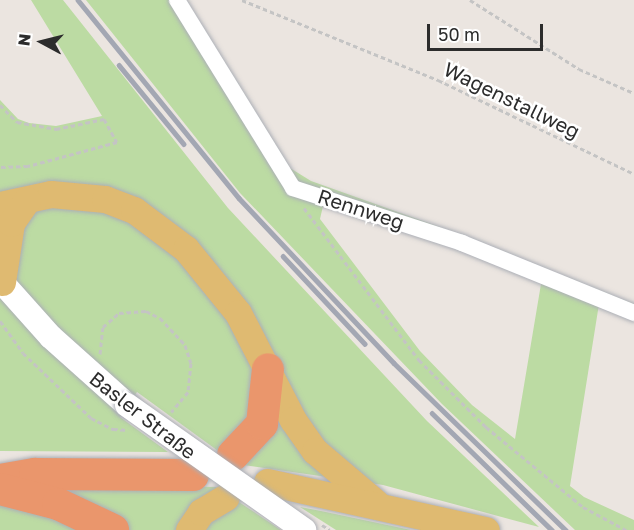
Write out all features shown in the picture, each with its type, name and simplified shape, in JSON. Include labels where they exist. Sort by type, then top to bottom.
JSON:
[{"type":"highway","points":[[233,455],[262,424],[268,369]]},
{"type":"highway","points":[[0,464],[35,474]]},
{"type":"highway","points":[[0,480],[35,474],[193,475]]},
{"type":"highway","points":[[0,489],[58,504],[113,530]]},
{"type":"main road","points":[[1,281],[4,219],[27,200],[51,194],[89,195],[118,203],[152,222],[186,249],[238,313],[293,420],[315,451],[376,503]]},
{"type":"main road","name":"Basler Straße","points":[[1,281],[51,338],[127,405],[304,530]]},
{"type":"main road","points":[[267,482],[376,503],[486,530]]},
{"type":"main road","points":[[189,530],[201,512],[226,497]]},
{"type":"street","name":"Rennweg","points":[[177,0],[293,188],[462,243],[634,313]]},
{"type":"path","name":"Wagenstallweg","points":[[242,0],[438,80],[634,174]]},
{"type":"path","points":[[470,0],[579,69],[634,93]]},
{"type":"path","points":[[0,105],[17,122],[56,129],[104,119],[117,142],[28,166],[0,166]]},
{"type":"path","points":[[304,207],[419,360],[486,427],[583,507],[626,530]]},
{"type":"path","points":[[101,359],[99,338],[108,321],[133,310],[160,318],[185,345],[191,363],[188,392],[171,412]]},
{"type":"path","points":[[0,321],[23,353],[90,418],[113,429],[133,430]]},
{"type":"green space","points":[[31,0],[63,0],[228,208],[427,421],[539,527],[383,485],[236,464],[137,392],[120,417],[168,452],[0,451],[0,100],[18,119],[29,123],[56,126],[102,116]]},
{"type":"green space","points":[[86,0],[186,0],[290,168],[311,181],[437,226],[634,304],[599,304],[570,486],[584,497],[634,520],[634,530],[575,530],[442,404],[240,193]],"holes":[[[323,206],[460,248],[542,278],[515,439],[472,405],[420,351],[320,219]]]},
{"type":"green space","points":[[108,485],[216,487],[222,490],[181,530],[122,530],[58,489]]},
{"type":"green space","points":[[0,499],[96,530],[0,530]]},
{"type":"green space","points":[[236,500],[281,530],[195,530]]},
{"type":"green space","points":[[300,507],[321,511],[411,530],[336,530]]},
{"type":"railway","points":[[78,0],[239,198],[394,363],[566,530]]},
{"type":"railway","points":[[119,65],[184,144]]},
{"type":"railway","points":[[283,256],[365,344]]},
{"type":"railway","points":[[432,413],[552,530]]}]
